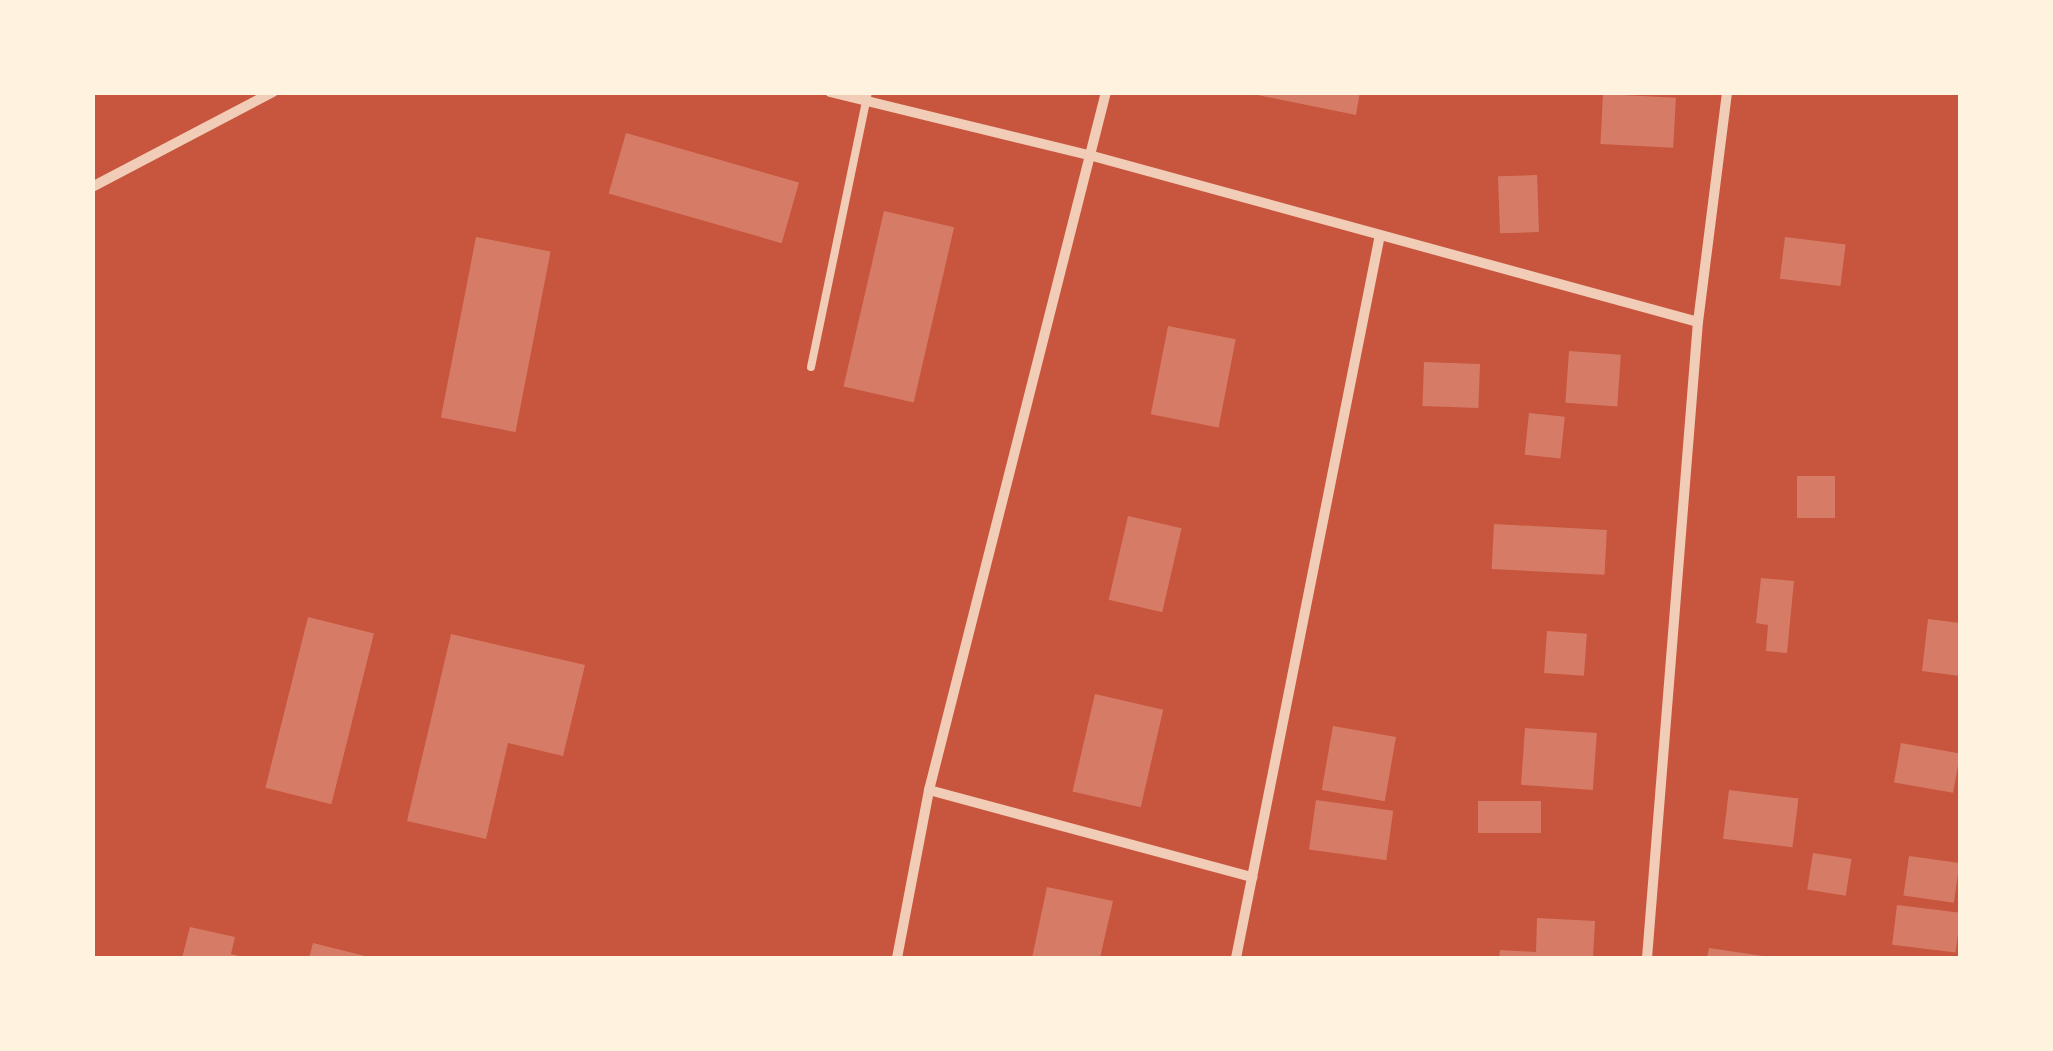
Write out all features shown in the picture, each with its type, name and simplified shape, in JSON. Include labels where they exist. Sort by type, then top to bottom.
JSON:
[{"type":"street","points":[[92,187],[273,92]]},
{"type":"street","points":[[830,92],[867,97],[1698,322]]},
{"type":"street","points":[[898,958],[929,790],[1106,92]]},
{"type":"street","points":[[1647,958],[1698,322],[1727,92]]},
{"type":"street","points":[[1236,958],[1380,235]]},
{"type":"street","points":[[929,790],[1252,877]]},
{"type":"lane","points":[[811,367],[867,97]]},
{"type":"building","points":[[1243,92],[1360,92],[1356,115]]},
{"type":"building","points":[[1603,94],[1676,98],[1673,148],[1600,144]]},
{"type":"building","points":[[626,133],[799,183],[782,243],[609,194]]},
{"type":"building","points":[[1537,175],[1539,232],[1500,233],[1498,176]]},
{"type":"building","points":[[884,211],[954,227],[914,403],[844,386]]},
{"type":"building","points":[[476,237],[551,252],[515,432],[441,418]]},
{"type":"building","points":[[1785,237],[1846,244],[1840,286],[1780,279]]},
{"type":"building","points":[[1168,326],[1236,339],[1219,428],[1151,414]]},
{"type":"building","points":[[1569,351],[1621,355],[1617,407],[1565,403]]},
{"type":"building","points":[[1424,362],[1480,364],[1478,408],[1422,406]]},
{"type":"building","points":[[1529,413],[1565,417],[1560,459],[1525,455]]},
{"type":"building","points":[[1797,476],[1835,476],[1835,518],[1797,518]]},
{"type":"building","points":[[1128,516],[1182,528],[1162,612],[1109,600]]},
{"type":"building","points":[[1494,524],[1607,530],[1604,575],[1492,569]]},
{"type":"building","points":[[1761,578],[1794,581],[1787,653],[1766,651],[1768,625],[1756,623]]},
{"type":"building","points":[[308,617],[374,633],[331,804],[265,788]]},
{"type":"building","points":[[1928,619],[1960,623],[1960,676],[1922,671]]},
{"type":"building","points":[[1547,631],[1587,634],[1584,676],[1544,673]]},
{"type":"building","points":[[451,634],[585,665],[563,756],[508,743],[486,839],[407,821]]},
{"type":"building","points":[[1095,694],[1163,710],[1141,807],[1073,791]]},
{"type":"building","points":[[1333,726],[1396,737],[1385,801],[1322,790]]},
{"type":"building","points":[[1525,728],[1597,733],[1593,790],[1521,785]]},
{"type":"building","points":[[1901,743],[1960,753],[1953,793],[1894,782]]},
{"type":"building","points":[[1729,790],[1798,799],[1793,847],[1723,839]]},
{"type":"building","points":[[1316,800],[1393,811],[1386,860],[1309,850]]},
{"type":"building","points":[[1478,801],[1541,801],[1541,833],[1478,833]]},
{"type":"building","points":[[1813,853],[1852,859],[1846,896],[1807,890]]},
{"type":"building","points":[[1909,856],[1960,863],[1954,903],[1903,896]]},
{"type":"building","points":[[1047,887],[1113,901],[1100,958],[1032,958]]},
{"type":"building","points":[[1897,905],[1960,913],[1956,953],[1892,945]]},
{"type":"building","points":[[1537,918],[1595,921],[1593,958],[1499,958],[1500,950],[1536,952]]},
{"type":"building","points":[[190,927],[235,937],[231,954],[246,958],[182,958]]},
{"type":"building","points":[[313,943],[369,957],[369,958],[309,958]]},
{"type":"building","points":[[1709,948],[1763,956],[1763,958],[1707,958]]}]
